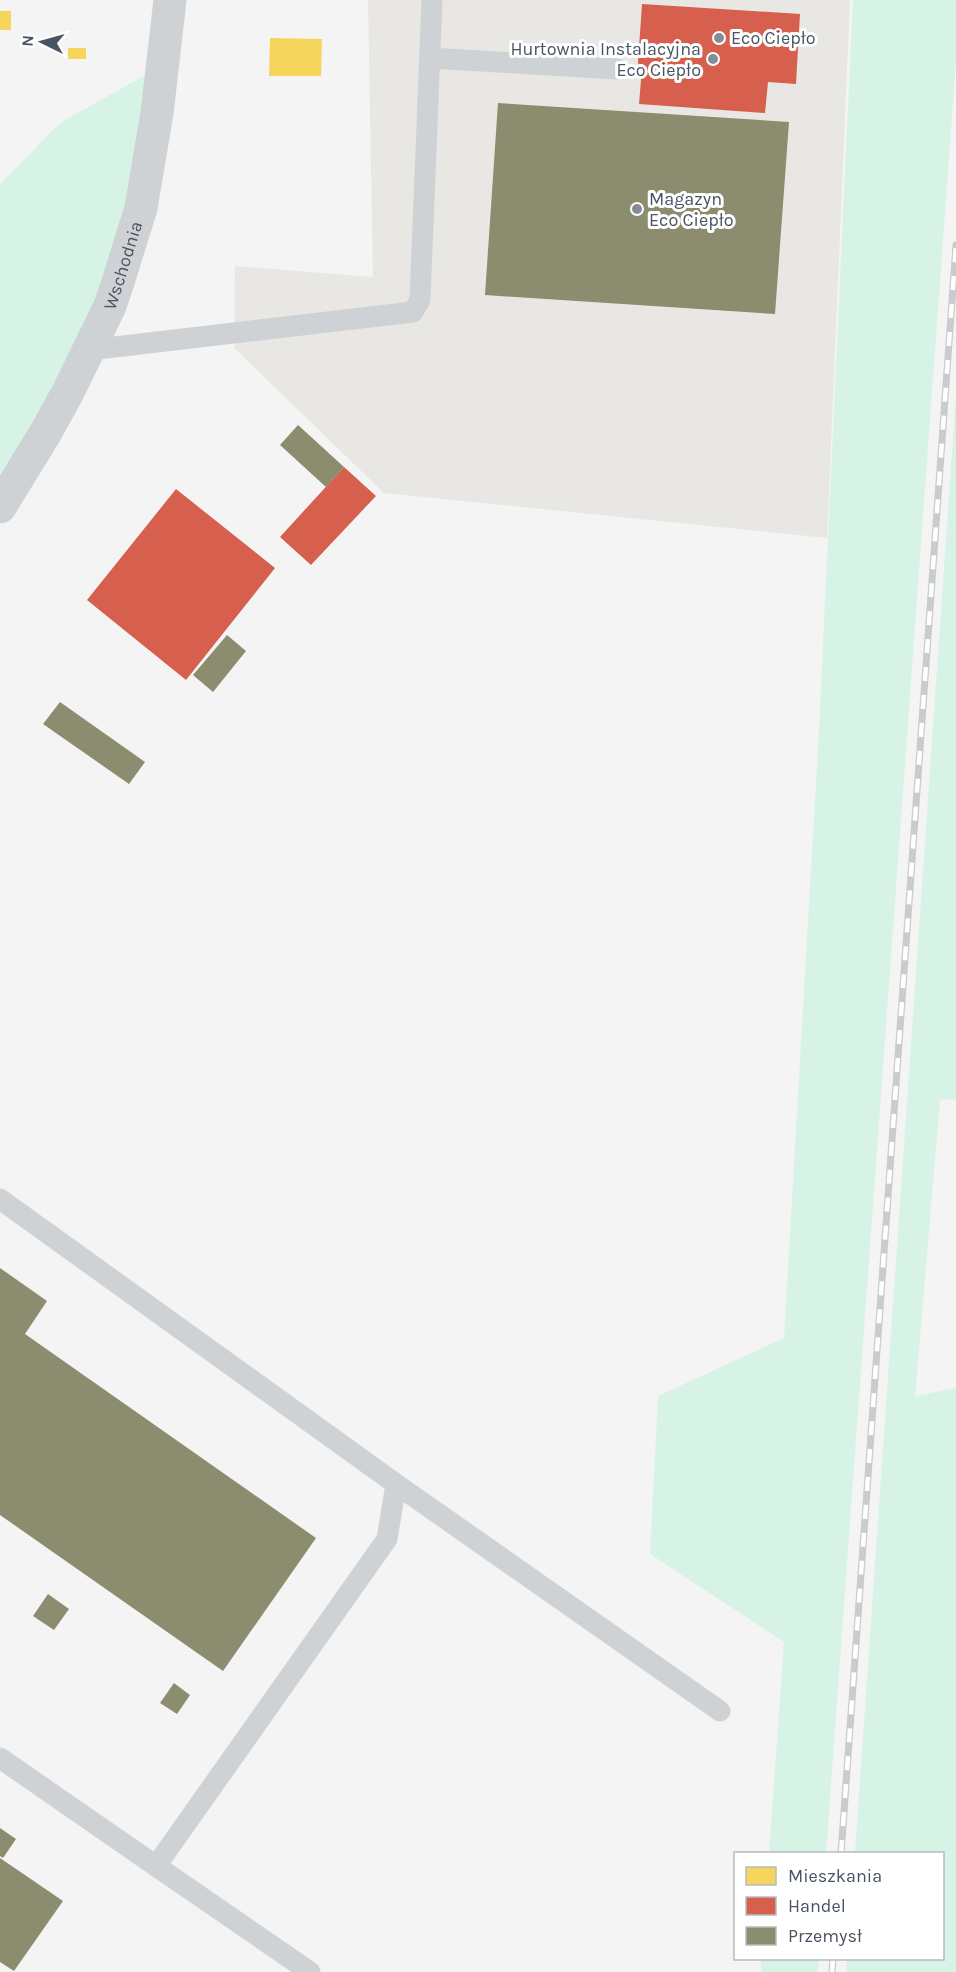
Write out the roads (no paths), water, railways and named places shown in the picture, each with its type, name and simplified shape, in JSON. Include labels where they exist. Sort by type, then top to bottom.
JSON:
[{"type":"street","name":"Wschodnia","points":[[0,507],[46,432],[110,306],[141,208],[157,113],[170,0]]},
{"type":"lane","points":[[89,350],[413,312],[420,300],[432,0]]},
{"type":"lane","points":[[430,58],[617,69]]},
{"type":"lane","points":[[0,1199],[396,1484],[720,1712]]},
{"type":"lane","points":[[156,1866],[387,1539],[396,1484]]},
{"type":"lane","points":[[0,1758],[310,1972]]},
{"type":"railway","points":[[841,1852],[956,245]]},
{"type":"railway","points":[[832,1972],[833,1960]]},
{"type":"place","name":"Eco Ciepło","points":[[719,38]]},
{"type":"place","name":"Hurtownia Instalacyjna Eco Ciepło","points":[[713,59]]},
{"type":"place","name":"Magazyn Eco Ciepło","points":[[637,209]]}]
